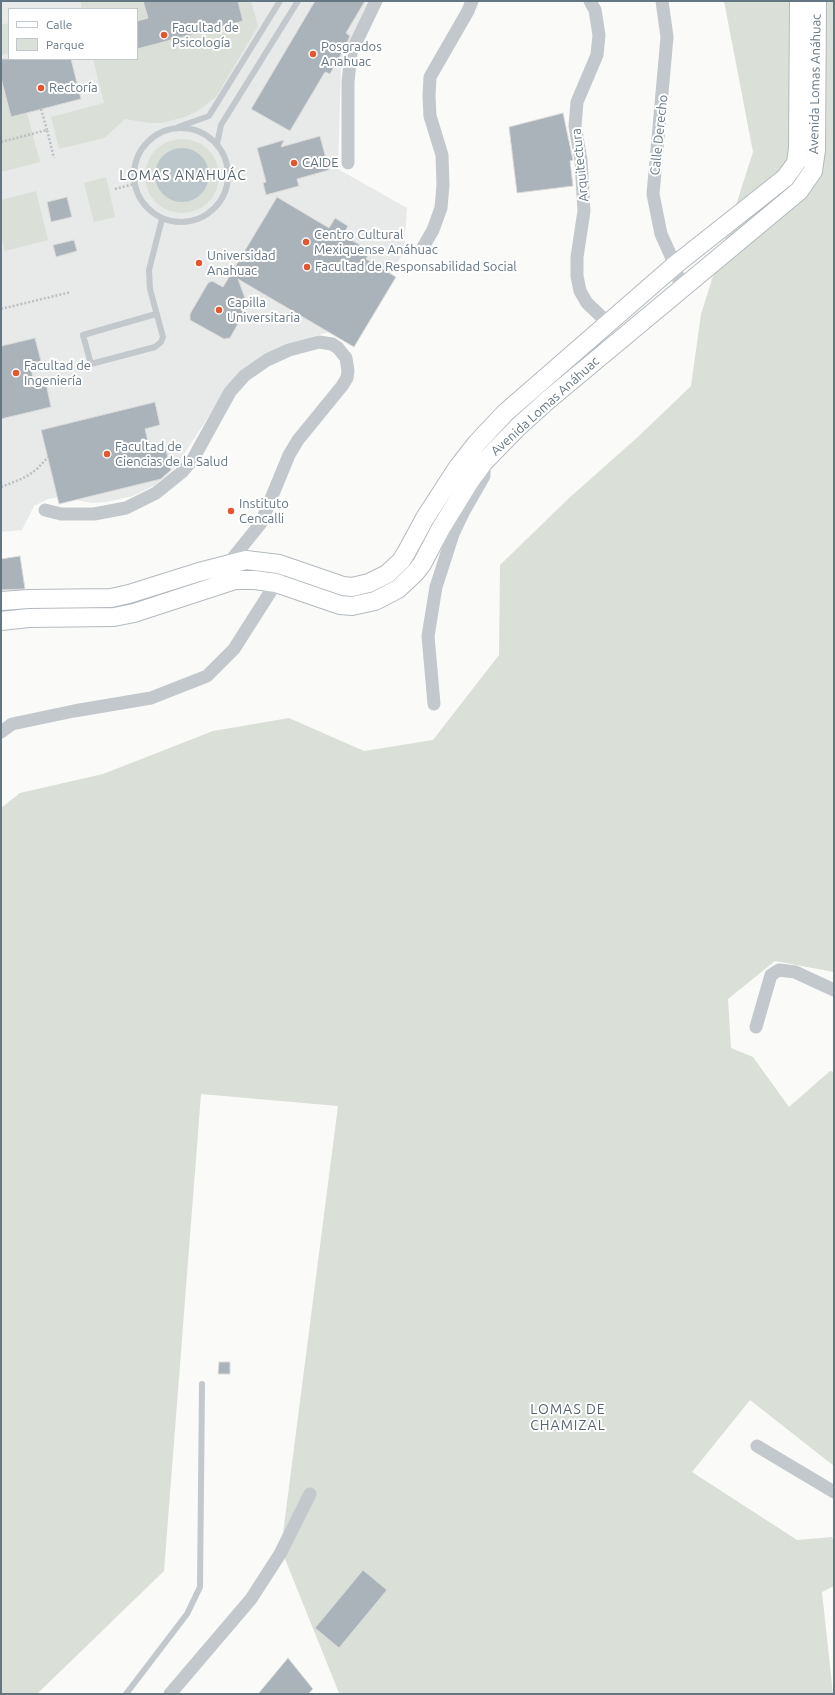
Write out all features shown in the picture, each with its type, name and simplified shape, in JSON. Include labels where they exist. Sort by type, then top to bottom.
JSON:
[{"type":"main road","name":"Avenida Lomas Anáhuac","points":[[1,621],[29,618],[114,617],[134,613],[232,572],[246,560],[279,564],[344,586],[352,587],[369,583],[387,574],[401,561],[441,492],[476,444],[505,413],[675,265],[785,178],[796,163],[798,148],[799,1]]},
{"type":"main road","name":"Avenida Lomas Anáhuac","points":[[1,601],[29,599],[111,598],[129,594],[199,572],[232,572],[255,580],[276,583],[340,605],[363,605],[387,596],[407,582],[422,564],[456,503],[484,462],[518,427],[548,400],[799,191],[813,171],[816,150],[816,1]]},
{"type":"main road","points":[[813,171],[821,156],[826,136],[827,1]]},
{"type":"street","points":[[348,163],[348,82],[350,53],[376,1]]},
{"type":"street","points":[[422,249],[433,230],[441,208],[443,185],[442,155],[430,116],[428,96],[430,77],[468,11],[472,1]]},
{"type":"street","name":"Arquitectura","points":[[590,1],[595,10],[599,35],[597,55],[577,102],[575,126],[582,166],[584,211],[577,257],[577,276],[580,291],[587,303],[608,323]]},
{"type":"street","name":"Calle Derecho","points":[[662,1],[667,38],[653,194],[661,234],[675,265],[681,289]]},
{"type":"street","points":[[45,510],[78,515],[110,512],[136,503],[156,493],[182,472],[193,459],[230,392],[244,376],[267,360],[289,350],[319,342],[332,344],[338,348],[346,358],[348,371],[347,378],[298,440],[289,455],[261,523],[232,572]]},
{"type":"street","points":[[434,704],[428,636],[436,587],[453,534],[484,476],[484,462]]},
{"type":"street","points":[[1,732],[12,724],[74,711],[151,698],[207,676],[234,649],[276,583],[279,564]]},
{"type":"street","points":[[756,1026],[772,975],[779,970],[795,972],[834,990]]},
{"type":"street","points":[[757,1446],[834,1492]]},
{"type":"street","points":[[170,1694],[251,1599],[280,1554],[310,1494]]},
{"type":"lane","points":[[174,128],[190,129],[205,134],[217,144],[226,157],[229,173],[227,189],[220,203],[208,215],[193,221],[177,222],[162,219],[149,210],[140,198],[134,184],[136,159],[143,148],[157,135],[174,128],[209,116],[280,1]]},
{"type":"lane","points":[[217,144],[222,125],[298,1]]},
{"type":"lane","points":[[156,314],[83,335],[91,364],[155,347],[163,337],[150,289],[149,270],[162,219]]},
{"type":"lane","points":[[126,1694],[187,1614],[200,1587],[202,1384]]},
{"type":"path","points":[[41,109],[54,158]]},
{"type":"path","points":[[1,142],[47,130]]},
{"type":"path","points":[[115,189],[134,184]]},
{"type":"path","points":[[1,309],[71,292]]},
{"type":"path","points":[[1,487],[29,475],[48,457]]},
{"type":"shaded area","name":"Universidad Anahuac","points":[[1,1],[369,1],[352,37],[341,66],[338,169],[407,208],[404,251],[391,274],[396,277],[354,347],[329,332],[288,344],[227,388],[175,468],[155,485],[133,496],[106,502],[91,503],[61,497],[48,499],[34,506],[22,530],[1,532]]},
{"type":"shaded area","points":[[182,148],[192,150],[201,156],[207,165],[209,175],[207,185],[201,194],[192,200],[182,202],[172,200],[163,194],[157,185],[155,175],[157,165],[163,156],[172,150]]},
{"type":"green space","points":[[81,1],[251,1],[258,26],[216,97],[196,112],[185,117],[161,123],[149,123],[125,119],[104,138],[59,149],[51,117],[104,103],[93,60],[138,60],[138,8],[81,8]]},
{"type":"green space","points":[[724,1],[834,1],[834,972],[775,961],[728,999],[731,1048],[753,1057],[789,1107],[830,1071],[834,1072],[834,1466],[750,1400],[692,1472],[797,1540],[832,1537],[834,1542],[834,1586],[822,1592],[833,1694],[338,1694],[339,1693],[281,1549],[338,1106],[201,1094],[164,1571],[37,1694],[1,1694],[1,808],[20,793],[103,774],[213,731],[289,718],[364,751],[433,740],[499,655],[500,565],[568,499],[640,435],[691,386],[701,314],[753,152]]},
{"type":"green space","points":[[8,23],[8,53],[1,55],[1,25]]},
{"type":"green space","points":[[1,78],[11,117],[27,113],[40,162],[1,172]]},
{"type":"green space","points":[[182,139],[196,142],[208,150],[216,162],[219,176],[216,190],[208,202],[196,210],[182,213],[168,210],[156,202],[148,190],[145,176],[148,162],[156,150],[168,142]]},
{"type":"green space","points":[[106,177],[115,217],[94,222],[84,183]]},
{"type":"green space","points":[[36,191],[48,240],[5,251],[1,236],[1,200]]},
{"type":"building","name":"Facultad de Psicología","points":[[143,1],[238,1],[243,21],[138,49],[138,21],[148,18]]},
{"type":"building","name":"Posgrados Anahuac","points":[[315,1],[365,1],[346,33],[350,36],[330,74],[325,72],[290,131],[251,109]]},
{"type":"building","name":"Rectoría","points":[[1,59],[71,60],[81,99],[11,117],[1,78]]},
{"type":"building","points":[[563,113],[573,160],[570,161],[573,186],[517,193],[509,127]]},
{"type":"building","name":"CAIDE","points":[[320,136],[329,170],[297,179],[299,186],[266,195],[263,183],[266,182],[257,148],[284,140],[281,147]]},
{"type":"building","points":[[67,197],[72,217],[51,222],[47,202]]},
{"type":"building","name":"Facultad de Responsabilidad Social","points":[[277,197],[329,228],[335,218],[348,226],[343,235],[370,251],[366,259],[396,277],[354,347],[238,279],[248,306],[230,338],[224,339],[190,320],[190,314],[208,283],[212,281],[223,287]]},
{"type":"building","points":[[74,240],[77,251],[56,257],[53,245]]},
{"type":"building","name":"Facultad de Ingeniería","points":[[35,338],[41,361],[30,364],[35,386],[46,383],[51,407],[1,419],[1,346]]},
{"type":"building","name":"Facultad de Ciencias de la Salud","points":[[155,402],[160,425],[145,429],[150,450],[165,446],[171,470],[161,479],[59,504],[41,430]]},
{"type":"building","points":[[20,556],[25,589],[1,590],[1,559]]},
{"type":"building","points":[[219,1362],[230,1362],[230,1374],[218,1374]]},
{"type":"building","points":[[363,1570],[387,1590],[339,1648],[315,1628]]},
{"type":"building","points":[[288,1658],[313,1689],[308,1694],[258,1694]]},
{"type":"place","name":"Facultad de Psicología","points":[[164,35]]},
{"type":"place","name":"Posgrados Anahuac","points":[[313,54]]},
{"type":"place","name":"Rectoría","points":[[41,88]]},
{"type":"place","name":"CAIDE","points":[[294,163]]},
{"type":"place","name":"Centro Cultural Mexiquense Anáhuac","points":[[306,242]]},
{"type":"place","name":"Universidad Anahuac","points":[[199,263]]},
{"type":"place","name":"Facultad de Responsabilidad Social","points":[[307,267]]},
{"type":"place","name":"Capilla Universitaria","points":[[219,310]]},
{"type":"place","name":"Facultad de Ingeniería","points":[[16,373]]},
{"type":"place","name":"Facultad de Ciencias de la Salud","points":[[107,454]]},
{"type":"place","name":"Instituto Cencalli","points":[[231,511]]},
{"type":"district","name":"LOMAS ANAHUÁC","points":[[183,175]]},
{"type":"district","name":"LOMAS DE CHAMIZAL","points":[[568,1418]]}]
